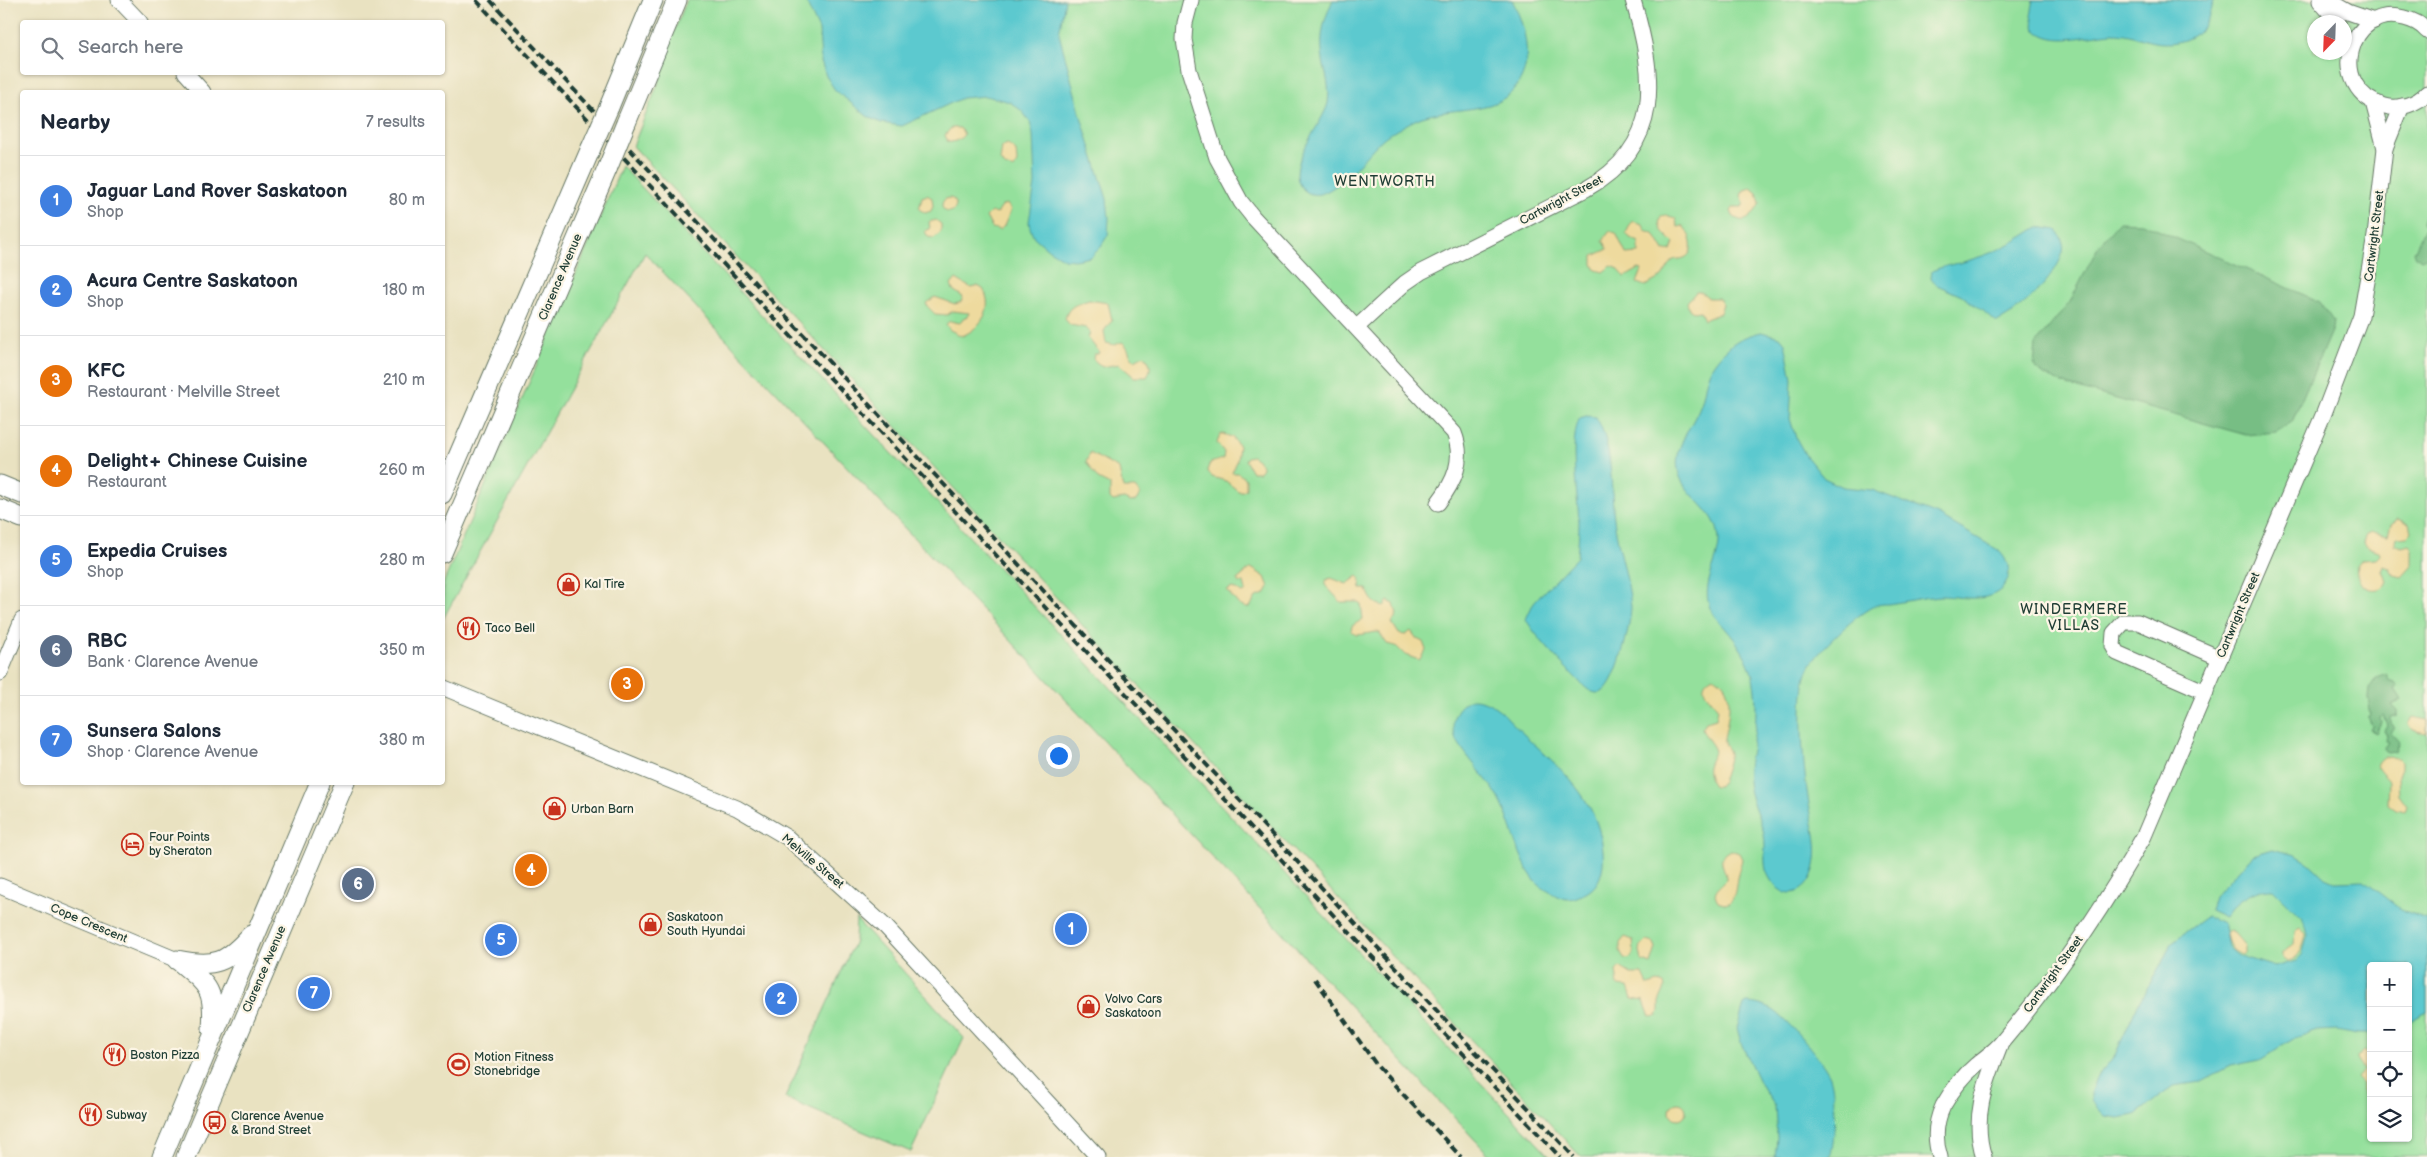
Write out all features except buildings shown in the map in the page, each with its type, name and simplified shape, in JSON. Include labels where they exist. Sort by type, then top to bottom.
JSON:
[{"type":"main road","name":"Clarence Avenue","points":[[445,487],[609,107],[652,0]]},
{"type":"main road","name":"Clarence Avenue","points":[[445,546],[608,167],[676,0]]},
{"type":"main road","points":[[0,485],[20,493]]},
{"type":"main road","points":[[0,508],[20,517]]},
{"type":"main road","name":"Clarence Avenue","points":[[162,1157],[319,785]]},
{"type":"main road","name":"Clarence Avenue","points":[[186,1157],[344,785]]},
{"type":"main road","points":[[177,960],[203,965],[234,954],[261,924]]},
{"type":"main road","points":[[177,960],[205,984],[211,995],[214,1010],[211,1041]]},
{"type":"street","points":[[119,0],[138,20]]},
{"type":"street","points":[[1192,0],[1185,23],[1185,55],[1222,171],[1241,202],[1253,217],[1454,433],[1457,441],[1456,474],[1452,486],[1438,503]]},
{"type":"street","name":"Cartwright Street","points":[[1357,327],[1405,283],[1421,272],[1586,189],[1604,178],[1620,163],[1636,140],[1647,114],[1649,102],[1650,82],[1648,63],[1634,0]]},
{"type":"street","points":[[2319,0],[2332,15]]},
{"type":"street","points":[[2327,0],[2348,12],[2374,21]]},
{"type":"street","points":[[2352,34],[2374,21],[2386,17],[2399,16],[2412,20],[2427,31]]},
{"type":"street","points":[[2349,60],[2351,75],[2360,90],[2373,102],[2387,106],[2402,106],[2414,103],[2427,93]]},
{"type":"street","points":[[188,75],[201,90]]},
{"type":"street","name":"Cartwright Street","points":[[2373,102],[2385,148]]},
{"type":"street","name":"Cartwright Street","points":[[1940,1157],[1935,1133],[1938,1119],[1954,1087],[2000,1044],[2036,999],[2117,884],[2144,836],[2324,413],[2361,316],[2375,236],[2385,148],[2402,106]]},
{"type":"street","points":[[2206,692],[2117,653],[2113,646],[2114,633],[2124,622],[2138,622],[2220,658]]},
{"type":"street","points":[[0,673],[20,625]]},
{"type":"street","name":"Melville Street","points":[[445,688],[737,808],[788,838],[886,927],[1098,1157]]},
{"type":"street","name":"Cope Crescent","points":[[0,886],[177,960]]},
{"type":"street","name":"Cartwright Street","points":[[1984,1157],[1978,1124],[1981,1102],[2000,1044]]},
{"type":"green space","points":[[687,0],[2427,0],[2427,1157],[1581,1157],[633,146],[662,74],[658,69]]},
{"type":"green space","points":[[622,166],[1550,1157],[1491,1157],[999,628],[645,253],[445,615],[445,579]]},
{"type":"green space","points":[[2427,209],[2427,256],[2422,259],[2416,257],[2414,252],[2425,227],[2422,223]]},
{"type":"green space","points":[[2119,222],[2142,223],[2320,302],[2333,321],[2332,329],[2292,422],[2276,432],[2246,435],[2070,386],[2044,375],[2034,366],[2036,343],[2070,302],[2099,245]]},
{"type":"green space","points":[[2387,674],[2389,680],[2395,682],[2399,687],[2395,689],[2402,700],[2392,705],[2397,710],[2397,716],[2390,718],[2390,723],[2395,728],[2391,733],[2399,742],[2395,752],[2387,753],[2384,749],[2389,742],[2386,741],[2387,735],[2384,730],[2387,725],[2383,715],[2380,717],[2381,722],[2376,733],[2370,730],[2372,726],[2368,717],[2371,715],[2368,698],[2369,689],[2376,678]]},
{"type":"green space","points":[[856,919],[964,1038],[911,1152],[785,1098],[855,941]]},
{"type":"sand","points":[[951,128],[960,128],[964,134],[957,140],[948,142],[945,135]]},
{"type":"sand","points":[[1007,144],[1016,151],[1017,162],[1014,169],[1005,166],[1000,161],[1002,147]]},
{"type":"sand","points":[[1751,188],[1757,193],[1760,203],[1749,218],[1745,220],[1738,219],[1733,216],[1731,211],[1734,207],[1742,207],[1744,203],[1741,195],[1744,190]]},
{"type":"sand","points":[[927,195],[932,198],[933,206],[931,211],[925,213],[919,209],[922,197]]},
{"type":"sand","points":[[946,198],[952,198],[956,205],[952,212],[946,212],[942,208],[942,202]]},
{"type":"sand","points":[[1007,204],[1011,210],[1004,226],[1000,230],[992,228],[986,217],[991,212],[997,214],[1003,205]]},
{"type":"sand","points":[[1666,215],[1675,218],[1678,227],[1683,226],[1686,229],[1690,238],[1691,248],[1688,255],[1684,258],[1672,261],[1662,277],[1645,286],[1637,283],[1642,270],[1639,269],[1625,277],[1617,268],[1611,266],[1603,272],[1596,270],[1593,264],[1593,256],[1608,249],[1603,240],[1610,231],[1616,233],[1626,254],[1639,253],[1639,242],[1630,238],[1626,233],[1632,221],[1643,224],[1645,231],[1654,234],[1664,251],[1671,250],[1674,243],[1660,225],[1661,216]]},
{"type":"sand","points":[[936,220],[941,224],[941,232],[934,238],[928,237],[925,231],[930,229],[929,222]]},
{"type":"sand","points":[[956,279],[971,288],[978,286],[983,289],[987,303],[984,317],[980,323],[969,333],[962,336],[950,330],[946,324],[950,321],[960,323],[969,313],[953,311],[947,315],[935,314],[926,303],[935,297],[955,304],[961,302],[963,297],[953,290],[951,285]]},
{"type":"sand","points":[[1696,292],[1701,292],[1709,298],[1719,298],[1723,304],[1720,313],[1704,320],[1700,311],[1693,312],[1689,309],[1687,302]]},
{"type":"sand","points":[[1089,300],[1108,303],[1112,320],[1104,331],[1106,343],[1115,345],[1122,342],[1135,360],[1144,355],[1150,366],[1147,377],[1134,377],[1119,364],[1102,367],[1093,359],[1094,354],[1099,352],[1088,338],[1090,332],[1086,328],[1070,325],[1065,319],[1066,314],[1071,308]]},
{"type":"sand","points":[[1220,435],[1232,437],[1239,446],[1237,461],[1232,473],[1238,473],[1246,479],[1246,489],[1243,491],[1238,491],[1226,481],[1212,477],[1207,470],[1210,463],[1223,459],[1224,452],[1217,443]]},
{"type":"sand","points":[[1090,453],[1119,469],[1123,488],[1135,488],[1140,494],[1136,501],[1130,502],[1124,499],[1113,501],[1110,498],[1110,485],[1098,479],[1086,462]]},
{"type":"sand","points":[[1252,456],[1261,463],[1262,468],[1259,472],[1252,472],[1245,460],[1247,457]]},
{"type":"sand","points":[[2398,519],[2409,523],[2411,532],[2407,536],[2397,537],[2395,545],[2402,547],[2409,545],[2412,549],[2412,566],[2402,577],[2394,575],[2389,567],[2384,565],[2382,571],[2387,581],[2384,587],[2378,589],[2367,588],[2360,582],[2357,565],[2362,559],[2376,558],[2380,554],[2379,551],[2367,547],[2364,543],[2366,538],[2368,534],[2373,532],[2388,535],[2391,524]]},
{"type":"sand","points":[[1250,569],[1265,577],[1269,587],[1265,594],[1256,597],[1250,607],[1246,608],[1239,605],[1227,591],[1232,588],[1243,593],[1246,591],[1244,583],[1238,582],[1238,579]]},
{"type":"sand","points":[[1358,576],[1361,589],[1367,589],[1375,602],[1384,606],[1388,601],[1394,604],[1397,614],[1392,623],[1399,634],[1406,635],[1411,631],[1417,639],[1423,642],[1426,650],[1419,660],[1405,655],[1396,646],[1387,644],[1379,632],[1356,635],[1351,631],[1352,626],[1363,619],[1361,604],[1358,602],[1341,602],[1325,585],[1326,580],[1331,578],[1347,584]]},
{"type":"sand","points":[[1713,676],[1721,681],[1726,688],[1729,704],[1724,741],[1729,756],[1719,786],[1714,786],[1709,776],[1708,768],[1715,751],[1702,728],[1706,722],[1716,719],[1718,709],[1708,697],[1704,688],[1707,680]]},
{"type":"sand","points":[[2413,717],[2427,720],[2427,733],[2413,730],[2409,724]]},
{"type":"sand","points":[[2384,757],[2398,758],[2401,761],[2398,775],[2399,795],[2407,806],[2405,811],[2395,809],[2388,804],[2389,781],[2378,767],[2378,764]]},
{"type":"sand","points":[[1731,850],[1739,853],[1742,859],[1733,898],[1724,904],[1718,902],[1715,895],[1719,887],[1726,880],[1722,864],[1723,856]]},
{"type":"sand","points":[[2300,928],[2306,934],[2303,947],[2296,957],[2288,961],[2283,957],[2283,952],[2294,944],[2295,931]]},
{"type":"sand","points":[[2229,931],[2234,933],[2245,946],[2245,953],[2234,951],[2228,942],[2226,934]]},
{"type":"sand","points":[[1625,937],[1633,940],[1634,953],[1629,959],[1624,958],[1620,951],[1620,943]]},
{"type":"sand","points":[[1647,941],[1654,943],[1656,948],[1651,964],[1642,961],[1640,951],[1641,945]]},
{"type":"sand","points":[[1620,967],[1631,974],[1643,974],[1648,985],[1658,982],[1664,984],[1665,988],[1659,1002],[1657,1016],[1650,1017],[1644,1001],[1632,999],[1628,987],[1618,986],[1616,971]]},
{"type":"sand","points":[[2364,1051],[2367,1052],[2367,1096],[2363,1095],[2363,1084],[2357,1078],[2364,1070],[2358,1063],[2357,1058]]},
{"type":"sand","points":[[1675,1103],[1681,1103],[1686,1108],[1684,1117],[1675,1119],[1670,1114],[1670,1108]]},
{"type":"water","points":[[805,0],[1065,0],[1059,34],[1082,120],[1107,199],[1108,235],[1099,249],[1091,257],[1074,260],[1064,259],[1049,250],[1034,237],[1029,222],[1035,184],[1033,135],[1030,122],[1022,111],[1010,102],[986,96],[962,98],[902,126],[881,123],[867,116],[835,90],[826,76],[821,61],[819,30]]},
{"type":"water","points":[[1333,0],[1512,0],[1523,29],[1526,45],[1523,75],[1516,87],[1505,98],[1489,105],[1430,115],[1405,125],[1380,141],[1336,186],[1324,193],[1313,194],[1303,189],[1298,180],[1297,170],[1306,146],[1328,103],[1327,80],[1322,57],[1322,32]]},
{"type":"water","points":[[2034,0],[2213,0],[2207,21],[2201,29],[2186,40],[2165,43],[2119,33],[2062,39],[2052,38],[2043,35],[2035,29],[2031,16]]},
{"type":"water","points":[[2038,227],[2057,230],[2063,246],[2059,262],[2036,293],[2016,310],[1997,322],[1964,297],[1937,285],[1931,278],[1932,271],[1990,253]]},
{"type":"water","points":[[1761,332],[1780,337],[1785,343],[1792,379],[1790,419],[1796,438],[1806,456],[1824,478],[1843,487],[1872,490],[1938,515],[1998,550],[2004,557],[2009,571],[2006,584],[2001,590],[1986,597],[1927,597],[1877,605],[1870,608],[1830,641],[1814,659],[1805,678],[1802,736],[1805,778],[1816,838],[1816,859],[1814,872],[1805,886],[1796,892],[1790,893],[1778,889],[1767,873],[1764,835],[1749,787],[1748,766],[1756,710],[1751,671],[1739,645],[1713,614],[1707,596],[1718,550],[1718,532],[1710,515],[1685,486],[1678,470],[1677,461],[1682,443],[1699,410],[1710,370],[1721,355],[1734,343]]},
{"type":"water","points":[[1586,416],[1596,417],[1607,444],[1616,532],[1627,578],[1631,607],[1625,641],[1617,669],[1605,689],[1599,693],[1589,690],[1555,657],[1526,619],[1534,602],[1577,557],[1579,522],[1574,453],[1576,427],[1580,418]]},
{"type":"water","points":[[1471,699],[1488,703],[1503,713],[1552,760],[1585,799],[1597,824],[1603,847],[1602,870],[1598,881],[1592,889],[1575,898],[1564,899],[1540,886],[1529,872],[1499,798],[1455,737],[1453,725],[1455,715],[1461,706]]},
{"type":"water","points":[[2273,849],[2296,855],[2309,863],[2325,878],[2334,882],[2364,881],[2400,909],[2427,919],[2427,1012],[2412,1020],[2412,962],[2367,962],[2367,1034],[2337,1030],[2316,1031],[2295,1038],[2260,1060],[2230,1066],[2200,1082],[2174,1086],[2135,1115],[2120,1118],[2105,1116],[2091,1101],[2091,1091],[2096,1078],[2115,1055],[2139,1002],[2161,965],[2171,943],[2207,916],[2223,923],[2228,947],[2237,955],[2275,967],[2296,961],[2302,955],[2308,935],[2306,927],[2302,918],[2273,889],[2252,893],[2245,897],[2233,906],[2225,917],[2210,910],[2214,897],[2253,855]]},
{"type":"water","points":[[1747,1003],[1767,1007],[1787,1022],[1820,1061],[1830,1077],[1834,1105],[1834,1129],[1830,1157],[1775,1157],[1777,1138],[1775,1106],[1760,1084],[1741,1043],[1737,1028],[1744,1005]]},
{"type":"railway","points":[[476,0],[1560,1157]]},
{"type":"railway","points":[[490,0],[1574,1157]]},
{"type":"railway","points":[[1315,979],[1378,1067],[1461,1157]]},
{"type":"place","name":"Kal Tire","points":[[568,584]]},
{"type":"place","name":"Taco Bell","points":[[469,628]]},
{"type":"place","name":"KFC","points":[[627,684]]},
{"type":"place","name":"Urban Barn","points":[[555,809]]},
{"type":"place","name":"Four Points by Sheraton","points":[[133,844]]},
{"type":"place","name":"Delight+ Chinese Cuisine","points":[[531,870]]},
{"type":"place","name":"RBC","points":[[358,884]]},
{"type":"place","name":"Saskatoon South Hyundai","points":[[651,924]]},
{"type":"place","name":"Jaguar Land Rover Saskatoon","points":[[1071,929]]},
{"type":"place","name":"Expedia Cruises","points":[[501,940]]},
{"type":"place","name":"Sunsera Salons","points":[[314,993]]},
{"type":"place","name":"Acura Centre Saskatoon","points":[[781,999]]},
{"type":"place","name":"Volvo Cars Saskatoon","points":[[1089,1006]]},
{"type":"place","name":"Boston Pizza","points":[[114,1055]]},
{"type":"place","name":"Motion Fitness Stonebridge","points":[[458,1064]]},
{"type":"place","name":"Subway","points":[[90,1115]]},
{"type":"place","name":"Clarence Avenue & Brand Street","points":[[215,1123]]},
{"type":"district","name":"WENTWORTH","points":[[1385,181]]},
{"type":"district","name":"WINDERMERE VILLAS","points":[[2074,618]]}]
